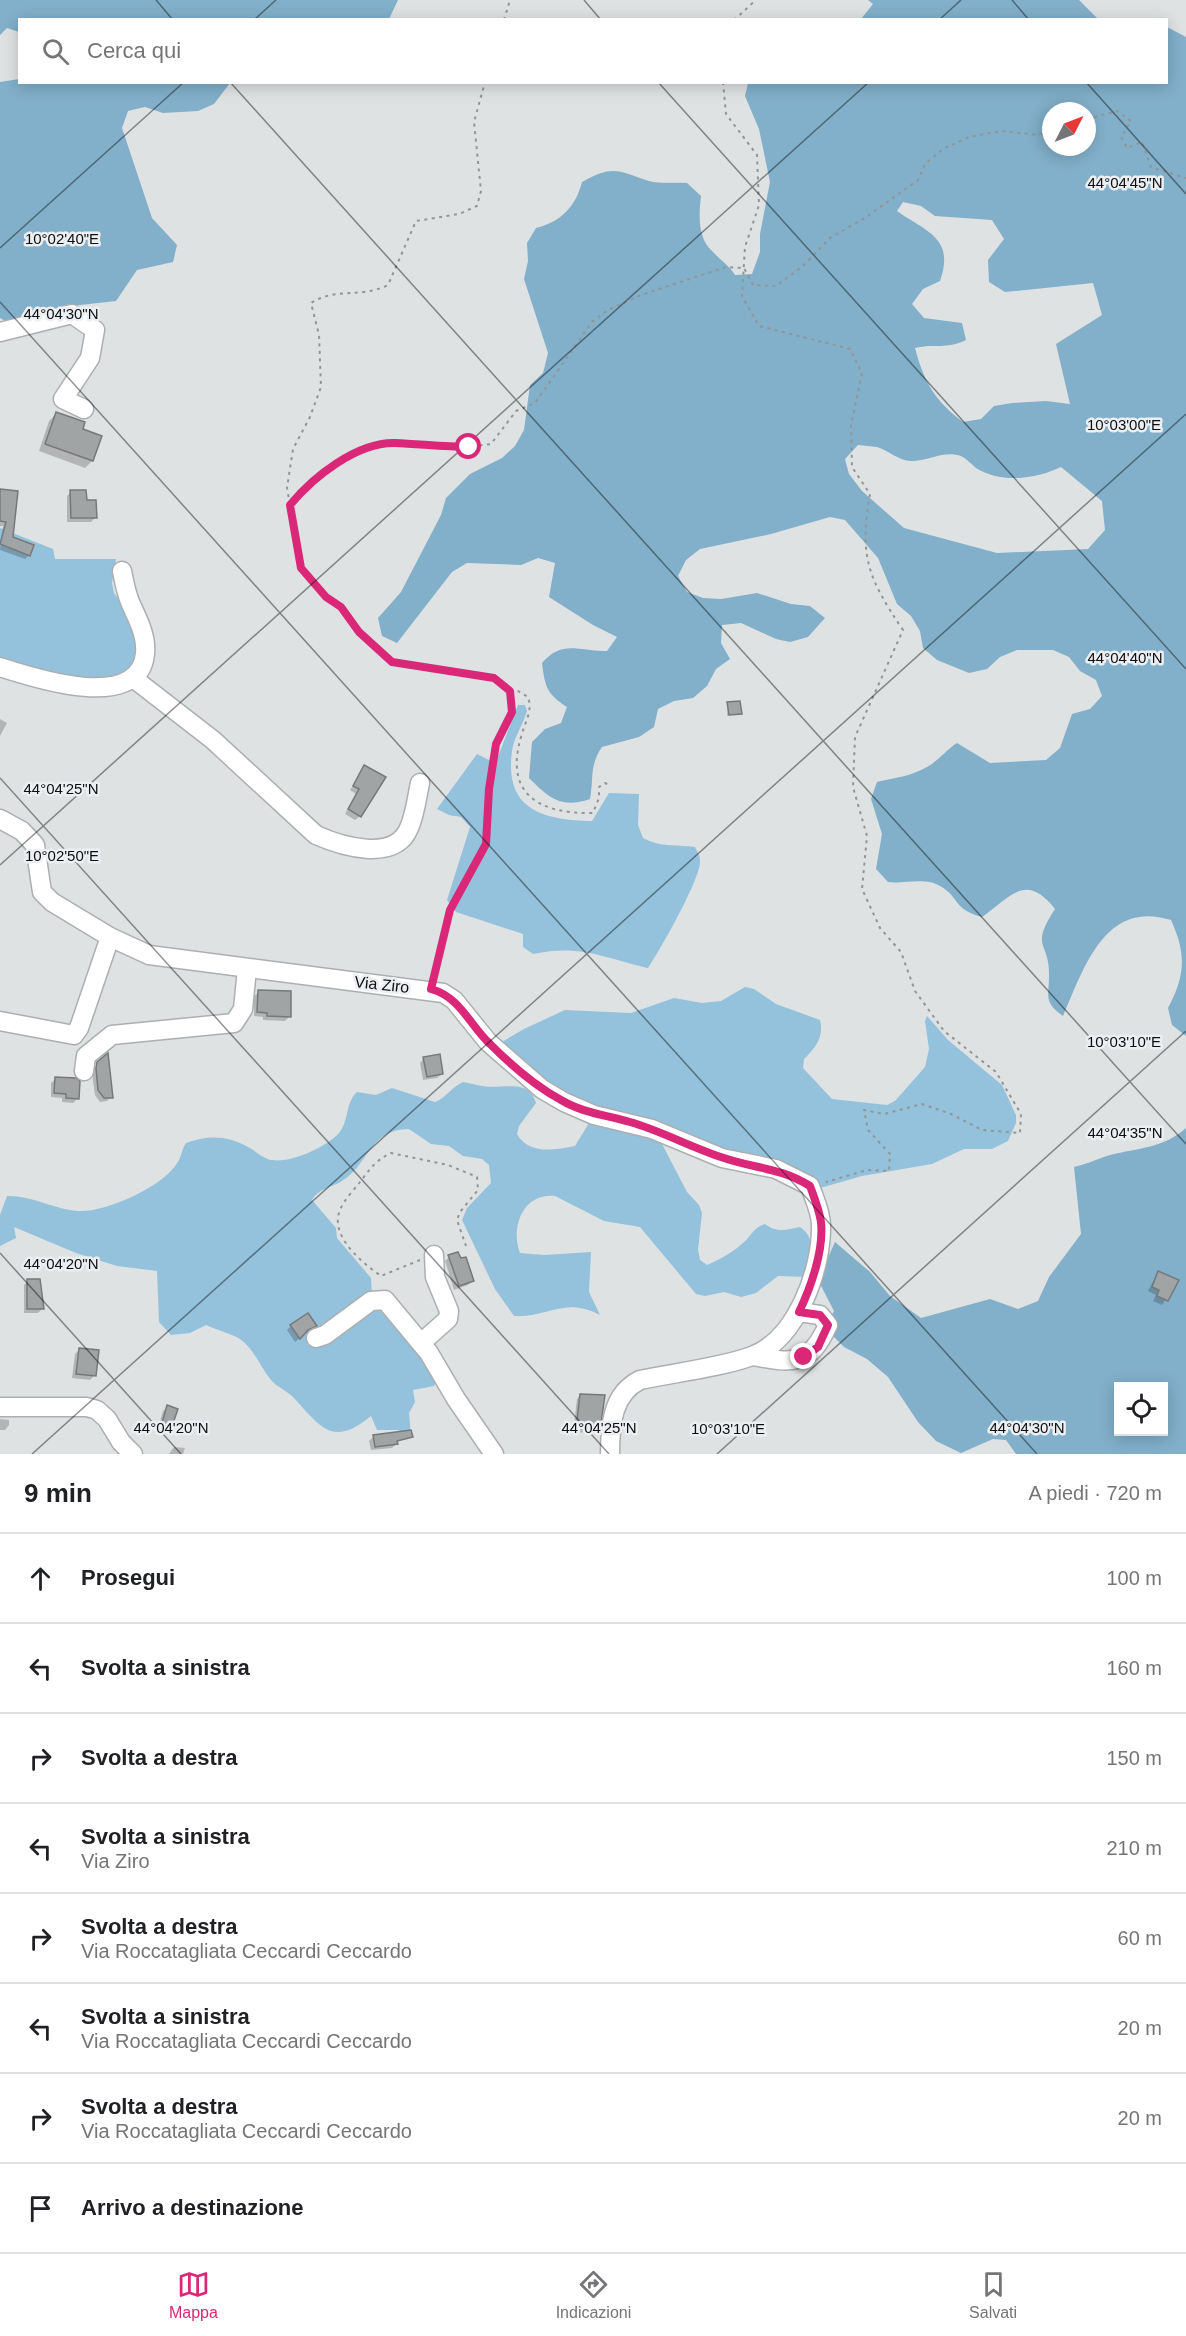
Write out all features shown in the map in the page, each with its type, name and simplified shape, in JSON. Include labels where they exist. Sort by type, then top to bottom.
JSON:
[{"type":"street","points":[[0,332],[72,314],[95,330],[90,358],[63,399],[84,409]]},
{"type":"street","points":[[0,668],[50,682],[101,687],[114,687],[133,678],[138,673],[145,655],[144,643],[122,571]]},
{"type":"street","points":[[133,678],[213,740],[316,835],[331,842],[370,850],[390,846],[401,839],[409,830],[420,783]]},
{"type":"street","name":"Via Ziro","points":[[0,819],[22,831],[35,845],[42,892],[52,902],[110,937],[149,955],[247,969],[431,989],[443,993],[454,1000],[488,1042],[542,1089],[564,1102],[594,1115],[652,1129],[722,1158],[776,1169],[810,1186]]},
{"type":"street","points":[[0,1021],[74,1035],[79,1028],[110,937]]},
{"type":"street","points":[[84,1071],[86,1056],[112,1035],[234,1023],[243,1009],[247,969]]},
{"type":"street","points":[[753,1356],[783,1333],[799,1312],[816,1262],[821,1222],[810,1186]]},
{"type":"street","points":[[420,1342],[448,1319],[449,1311],[435,1277],[434,1255]]},
{"type":"street","points":[[316,1338],[378,1299],[385,1300],[395,1309],[420,1342],[494,1454]]},
{"type":"street","points":[[610,1454],[614,1410],[627,1386],[640,1380],[753,1356],[782,1361],[804,1357],[818,1347],[828,1325],[820,1315],[799,1312]]},
{"type":"street","points":[[0,1407],[87,1407],[97,1410],[134,1454]]},
{"type":"path","points":[[505,18],[510,0]]},
{"type":"path","points":[[736,18],[756,0]]},
{"type":"path","points":[[484,84],[474,122],[481,191],[477,206],[459,214],[416,220],[388,285],[373,292],[325,294],[311,303],[319,335],[321,387],[310,417],[293,449],[287,488],[301,568],[326,597],[341,607],[359,632],[392,662],[494,678],[510,691],[518,691],[528,697],[532,709],[516,757],[516,770],[522,790],[541,806],[568,814],[593,813],[599,798],[599,787],[605,783],[611,786]]},
{"type":"path","points":[[723,84],[726,114],[757,155],[759,205],[745,247],[742,296],[759,326],[850,349],[861,373],[851,425],[852,466],[870,494],[864,527],[870,574],[883,600],[903,630],[855,736],[852,786],[867,836],[862,889],[880,928],[901,952],[915,991],[944,1030],[996,1072],[1021,1114],[1020,1133],[982,1130],[951,1114],[922,1104],[884,1114],[864,1110],[868,1130],[890,1154],[889,1171],[867,1170],[846,1178],[810,1186]]},
{"type":"path","points":[[1096,117],[1117,111],[1131,121],[1121,137],[1127,148],[1142,142],[1151,167],[1186,178]]},
{"type":"path","points":[[744,268],[753,285],[776,286],[803,266],[830,238],[865,218],[918,180],[925,165],[943,149],[969,137],[1001,131],[1042,133]]},
{"type":"path","points":[[290,505],[316,479],[359,451],[393,443],[469,447],[491,444],[516,411],[535,403],[592,322],[608,310],[641,295],[726,267],[744,268]]},
{"type":"path","points":[[431,989],[450,910],[486,844],[489,789],[496,744],[512,712],[510,691]]},
{"type":"path","points":[[434,1255],[381,1276],[369,1268],[343,1238],[338,1216],[345,1200],[384,1156],[400,1154],[448,1165],[477,1177],[478,1190],[460,1212],[457,1220],[466,1246]]},
{"type":"shaded area","points":[[0,0],[398,0],[389,18],[18,18],[18,32],[7,28],[0,35]]},
{"type":"shaded area","points":[[868,0],[1079,0],[1097,18],[862,18],[873,4]]},
{"type":"shaded area","points":[[1168,28],[1186,37],[1186,1036],[1172,1025],[1168,1008],[1178,985],[1182,964],[1179,943],[1171,920],[1148,916],[1129,919],[1113,928],[1089,959],[1063,1016],[1052,1007],[1048,998],[1048,965],[1042,939],[1043,931],[1055,909],[1044,898],[1035,892],[1026,890],[1018,892],[1009,896],[982,917],[961,907],[951,894],[934,883],[888,882],[876,869],[882,834],[871,799],[877,782],[921,770],[935,762],[957,743],[990,763],[1046,760],[1060,748],[1072,714],[1090,709],[1102,696],[1096,680],[1080,671],[1069,657],[1053,650],[1017,650],[1000,657],[987,669],[969,673],[937,660],[923,648],[920,631],[911,616],[897,604],[878,558],[845,520],[830,517],[771,534],[700,549],[686,560],[678,576],[687,592],[703,598],[721,599],[757,593],[791,604],[810,606],[825,618],[808,637],[790,642],[776,639],[741,623],[722,625],[721,643],[730,659],[716,669],[707,686],[693,698],[674,701],[658,709],[654,727],[639,737],[602,747],[595,760],[590,799],[580,802],[556,800],[529,778],[532,742],[545,729],[561,723],[567,707],[548,689],[542,663],[557,651],[564,649],[607,651],[617,637],[593,625],[549,597],[555,563],[538,558],[521,565],[467,563],[452,572],[397,643],[382,636],[378,618],[401,592],[441,515],[446,498],[470,474],[502,458],[515,446],[524,430],[530,385],[543,373],[548,353],[524,279],[528,261],[527,243],[536,228],[553,222],[566,212],[576,198],[582,182],[601,173],[616,171],[653,182],[687,183],[701,196],[700,225],[707,245],[735,275],[752,274],[760,252],[760,234],[770,182],[759,129],[745,96],[748,84],[1168,84]],"holes":[[[903,202],[921,206],[935,216],[992,220],[1004,239],[988,260],[989,282],[1005,292],[1093,283],[1102,315],[1056,344],[1070,404],[1046,401],[994,406],[981,419],[963,422],[938,398],[922,371],[915,348],[946,346],[966,340],[962,323],[924,318],[912,304],[923,289],[940,281],[944,267],[941,245],[928,231],[897,211]],[[858,445],[877,447],[911,461],[954,454],[963,457],[986,473],[1007,478],[1030,477],[1061,467],[1102,501],[1105,530],[1088,549],[997,553],[904,528],[862,491],[849,474],[845,459]]]},
{"type":"shaded area","points":[[18,79],[18,84],[229,84],[214,104],[198,111],[163,113],[145,107],[128,111],[122,128],[152,218],[177,245],[173,262],[137,270],[116,301],[44,309],[9,323],[0,318],[0,82]]},
{"type":"shaded area","points":[[0,528],[53,549],[55,559],[116,559],[112,583],[114,593],[127,609],[141,653],[133,671],[92,683],[0,664]]},
{"type":"shaded area","points":[[518,705],[525,705],[527,711],[513,746],[511,771],[514,787],[521,799],[531,808],[558,818],[592,821],[609,793],[639,794],[638,825],[643,838],[663,844],[695,847],[700,857],[699,869],[687,897],[648,968],[579,951],[550,951],[533,954],[523,947],[523,934],[456,912],[447,900],[470,827],[461,817],[449,815],[437,809],[477,754],[489,760],[497,759]]},
{"type":"shaded area","points":[[745,987],[754,989],[776,1004],[820,1020],[820,1037],[804,1059],[803,1068],[832,1099],[887,1105],[895,1101],[925,1067],[929,1049],[925,1021],[927,1016],[948,1040],[1002,1085],[1016,1115],[1016,1123],[1008,1141],[992,1149],[964,1149],[932,1164],[862,1176],[820,1188],[801,1171],[778,1163],[740,1156],[662,1123],[574,1098],[535,1076],[500,1043],[565,1010],[631,1013],[674,998],[702,1003],[721,1001]]},
{"type":"shaded area","points":[[463,1082],[490,1087],[514,1086],[527,1090],[536,1103],[519,1126],[517,1134],[522,1141],[535,1148],[575,1146],[589,1123],[653,1137],[661,1142],[687,1192],[699,1205],[702,1213],[698,1250],[700,1260],[707,1265],[722,1258],[732,1252],[758,1227],[765,1224],[778,1230],[800,1227],[806,1232],[811,1243],[807,1277],[778,1276],[756,1293],[741,1297],[724,1292],[705,1296],[696,1294],[640,1227],[604,1221],[555,1196],[544,1196],[527,1206],[518,1223],[517,1243],[520,1253],[544,1255],[591,1252],[589,1292],[600,1315],[576,1307],[566,1307],[526,1316],[514,1316],[495,1289],[462,1220],[467,1208],[491,1183],[489,1165],[482,1159],[463,1156],[449,1146],[431,1144],[409,1129],[395,1131],[377,1141],[351,1174],[322,1191],[312,1200],[336,1228],[337,1238],[371,1278],[372,1294],[403,1325],[437,1381],[434,1386],[413,1390],[415,1402],[409,1413],[411,1436],[400,1437],[399,1430],[377,1430],[371,1416],[358,1426],[346,1431],[328,1430],[273,1382],[250,1348],[233,1335],[206,1325],[190,1333],[171,1335],[159,1322],[157,1271],[117,1266],[76,1253],[14,1227],[16,1238],[0,1246],[0,1215],[7,1196],[27,1198],[70,1210],[105,1207],[135,1196],[162,1179],[179,1160],[186,1143],[209,1138],[225,1138],[240,1143],[269,1159],[288,1159],[314,1150],[336,1136],[343,1126],[350,1102],[357,1092],[376,1095],[392,1088],[435,1102]]},
{"type":"shaded area","points":[[1186,1128],[1186,1454],[1016,1454],[1006,1440],[993,1439],[961,1453],[936,1441],[918,1422],[888,1377],[867,1359],[844,1347],[825,1328],[834,1311],[818,1280],[835,1242],[870,1272],[890,1296],[921,1318],[990,1299],[1018,1309],[1038,1301],[1049,1277],[1081,1234],[1074,1167],[1169,1140]]},
{"type":"building","points":[[56,412],[85,422],[83,429],[102,436],[93,461],[45,444]]},
{"type":"building","points":[[0,489],[18,491],[13,537],[34,545],[30,556],[0,544],[6,522],[0,521]]},
{"type":"building","points":[[70,490],[86,490],[87,500],[96,500],[97,518],[71,518]]},
{"type":"building","points":[[740,701],[742,714],[729,715],[727,702]]},
{"type":"building","points":[[364,765],[386,777],[361,817],[348,809],[359,789],[353,786]]},
{"type":"building","points":[[258,990],[291,991],[291,1017],[267,1016],[267,1013],[257,1012]]},
{"type":"building","points":[[108,1053],[113,1098],[104,1098],[98,1090],[97,1062]]},
{"type":"building","points":[[440,1054],[443,1074],[427,1077],[423,1057]]},
{"type":"building","points":[[55,1077],[76,1078],[80,1081],[79,1099],[66,1098],[66,1094],[54,1093]]},
{"type":"building","points":[[458,1252],[461,1258],[466,1257],[474,1281],[459,1286],[448,1255]]},
{"type":"building","points":[[1158,1271],[1179,1280],[1168,1301],[1157,1296],[1159,1290],[1152,1287]]},
{"type":"building","points":[[27,1279],[40,1279],[44,1309],[27,1309]]},
{"type":"building","points":[[308,1313],[317,1326],[308,1330],[300,1339],[290,1325]]},
{"type":"building","points":[[79,1348],[99,1350],[96,1376],[76,1374]]},
{"type":"building","points":[[580,1394],[605,1395],[600,1430],[576,1429]]},
{"type":"building","points":[[167,1405],[178,1409],[172,1426],[162,1423]]},
{"type":"building","points":[[411,1430],[413,1437],[397,1441],[398,1444],[375,1447],[373,1435]]},
{"type":"route","points":[[469,447],[421,447],[393,443],[359,451],[316,479],[290,505],[301,568],[326,597],[341,607],[359,632],[392,662],[455,674],[494,678],[510,691],[512,712],[496,744],[489,789],[486,844],[450,910],[431,989],[454,1000],[488,1042],[524,1075],[564,1102],[594,1115],[628,1121],[652,1129],[722,1158],[776,1169],[810,1186],[821,1222],[820,1236],[816,1262],[805,1300],[799,1312],[820,1315],[828,1325],[818,1347],[804,1357]]}]
